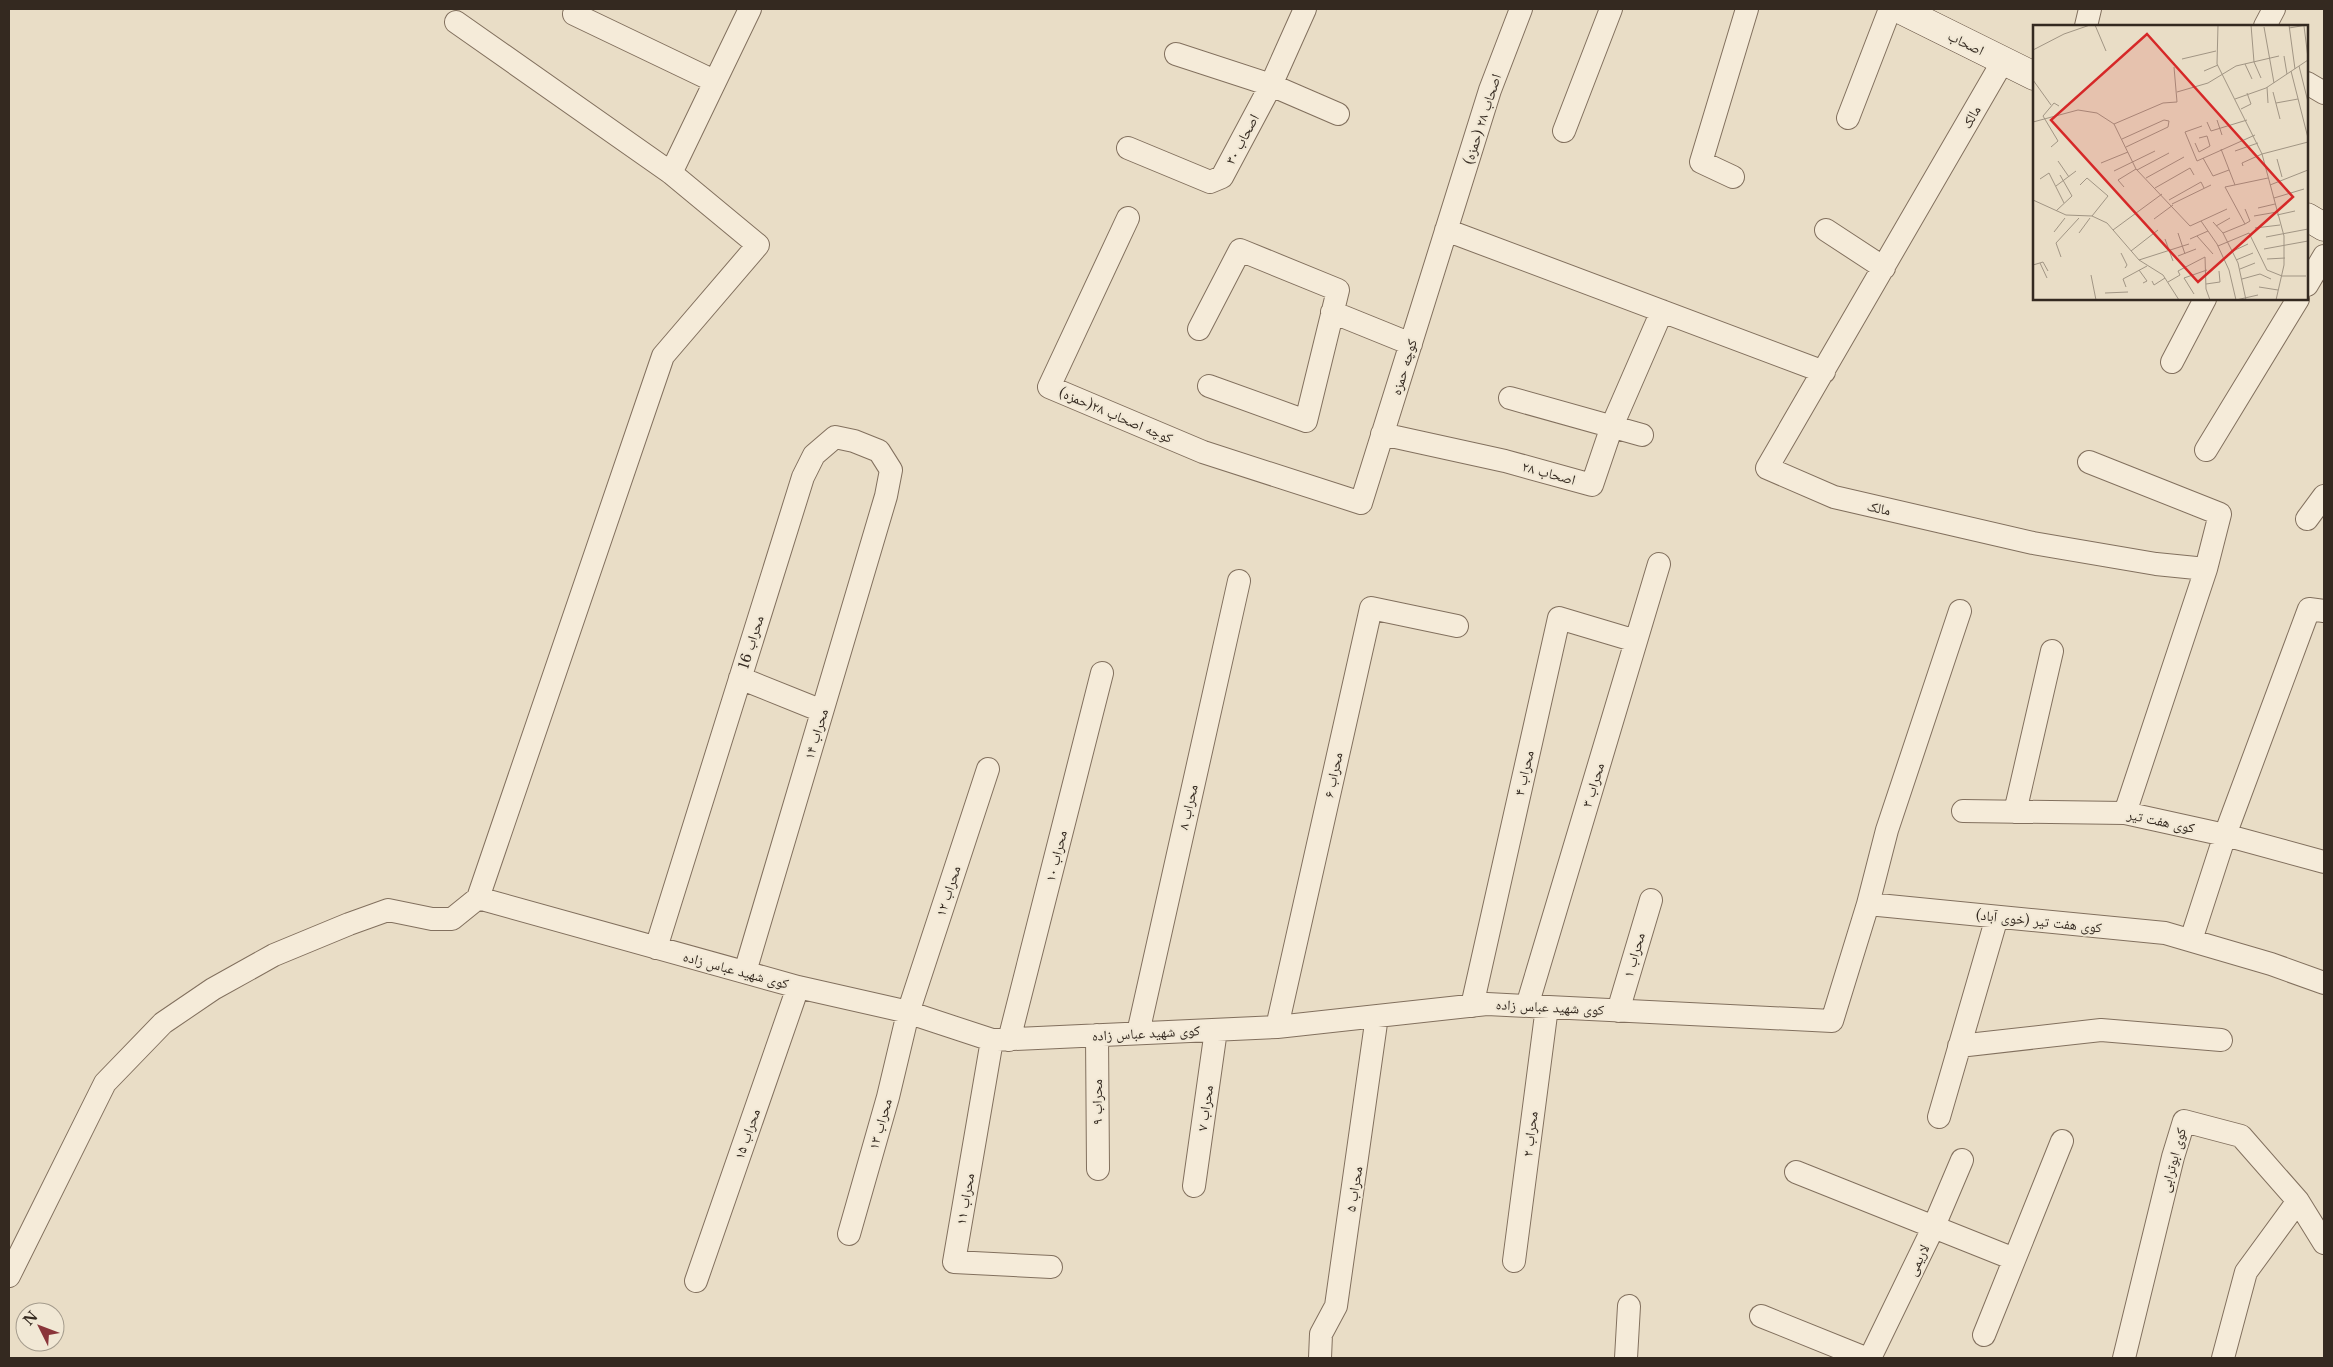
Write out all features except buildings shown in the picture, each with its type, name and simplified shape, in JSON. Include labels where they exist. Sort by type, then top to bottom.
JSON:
[{"type":"main road","name":"اصحاب","points":[[1899,9],[2033,76]]},
{"type":"main road","points":[[2308,218],[2324,227]]},
{"type":"street","points":[[671,173],[750,9]]},
{"type":"street","name":"اصحاب ۳۰","points":[[1128,148],[1210,182],[1218,181],[1222,177],[1271,85],[1305,9]]},
{"type":"street","name":"اصحاب ۲۸ (حمزه)","points":[[1446,230],[1490,90],[1521,9]]},
{"type":"street","points":[[1564,130],[1611,9]]},
{"type":"street","points":[[1733,177],[1701,162],[1747,9]]},
{"type":"street","points":[[1848,118],[1890,9]]},
{"type":"street","points":[[2086,25],[2090,9]]},
{"type":"street","points":[[2266,25],[2274,9]]},
{"type":"street","points":[[574,14],[714,81]]},
{"type":"street","points":[[9,1276],[105,1083],[163,1023],[213,989],[274,955],[349,924],[388,910],[432,919],[452,920],[478,898],[663,356],[758,245],[671,173],[456,22]]},
{"type":"street","points":[[1176,54],[1271,85],[1338,114]]},
{"type":"street","name":"مالک","points":[[2003,61],[1767,468],[1834,497],[2023,541],[2156,564],[2206,569]]},
{"type":"street","points":[[2308,84],[2324,93]]},
{"type":"street","name":"کوچه اصحاب ۲۸(حمزه)","points":[[1128,218],[1049,387],[1203,452],[1361,503]]},
{"type":"street","points":[[1446,230],[1824,372]]},
{"type":"street","name":"کوچه حمزه","points":[[1361,503],[1446,230]]},
{"type":"street","points":[[1826,230],[1884,268]]},
{"type":"street","points":[[1199,329],[1240,250],[1338,290],[1306,421],[1209,386]]},
{"type":"street","points":[[2308,283],[2324,256]]},
{"type":"street","points":[[2172,362],[2204,300]]},
{"type":"street","points":[[2206,450],[2297,300]]},
{"type":"street","name":"اصحاب ۲۸","points":[[1382,434],[1505,461],[1592,485],[1612,426],[1662,311]]},
{"type":"street","points":[[1332,312],[1411,344]]},
{"type":"street","points":[[1510,398],[1642,435]]},
{"type":"street","name":"محراب 16","points":[[656,948],[803,477],[814,455],[835,437],[854,441],[879,451],[891,470],[886,496]]},
{"type":"street","points":[[2089,462],[2220,514],[2206,569],[2125,812]]},
{"type":"street","name":"محراب ۱۴","points":[[745,972],[886,496]]},
{"type":"street","points":[[2307,520],[2324,496]]},
{"type":"street","name":"محراب ۳","points":[[1537,1007],[1636,641],[1659,564]]},
{"type":"street","name":"محراب ۸","points":[[1138,1032],[1239,582]]},
{"type":"street","name":"محراب ۶","points":[[1277,1027],[1371,608],[1457,626]]},
{"type":"street","points":[[2191,940],[2225,835],[2309,609],[2324,612]]},
{"type":"street","points":[[1868,904],[1887,830],[1960,611]]},
{"type":"street","name":"محراب ۴","points":[[1472,1006],[1559,618],[1636,641]]},
{"type":"street","points":[[2015,812],[2052,651]]},
{"type":"street","name":"محراب ۱۰","points":[[1001,1040],[1102,673]]},
{"type":"street","points":[[740,678],[822,711]]},
{"type":"street","name":"محراب ۱۲","points":[[908,1013],[988,769]]},
{"type":"street","name":"کوی هفت تیر","points":[[1964,811],[2125,812],[2225,835],[2324,862]]},
{"type":"street","name":"کوی شهید عباس زاده","points":[[478,898],[798,987],[908,1013],[1001,1040],[1138,1032],[1277,1027],[1487,1004],[1832,1021],[1868,904]]},
{"type":"street","name":"محراب ۱","points":[[1618,1011],[1651,900]]},
{"type":"street","name":"کوی هفت تیر (خوی آباد)","points":[[1868,904],[2165,933],[2324,983]]},
{"type":"street","points":[[1939,1117],[1997,917]]},
{"type":"street","name":"محراب ۱۵","points":[[696,1281],[798,987]]},
{"type":"street","name":"محراب ۲","points":[[1514,1261],[1537,1007]]},
{"type":"street","name":"محراب ۱۳","points":[[849,1234],[888,1097],[908,1013]]},
{"type":"street","name":"محراب ۵","points":[[1320,1358],[1321,1334],[1336,1306],[1378,1016]]},
{"type":"street","name":"محراب ۷","points":[[1194,1186],[1216,1030]]},
{"type":"street","points":[[1959,1046],[2101,1030],[2221,1040]]},
{"type":"street","name":"محراب ۹","points":[[1097,1035],[1098,1168]]},
{"type":"street","name":"محراب ۱۱","points":[[1001,1040],[954,1262],[1051,1267]]},
{"type":"street","name":"کوی ابوترابی","points":[[2124,1358],[2178,1135],[2184,1121],[2241,1136],[2298,1201],[2324,1243]]},
{"type":"street","points":[[1984,1335],[2062,1141]]},
{"type":"street","name":"لاریمی","points":[[1870,1358],[1934,1226],[1962,1160]]},
{"type":"street","points":[[1796,1172],[2014,1259]]},
{"type":"street","points":[[2223,1358],[2246,1272],[2298,1201]]},
{"type":"street","points":[[1626,1358],[1629,1306]]},
{"type":"street","points":[[1761,1316],[1866,1358]]}]
